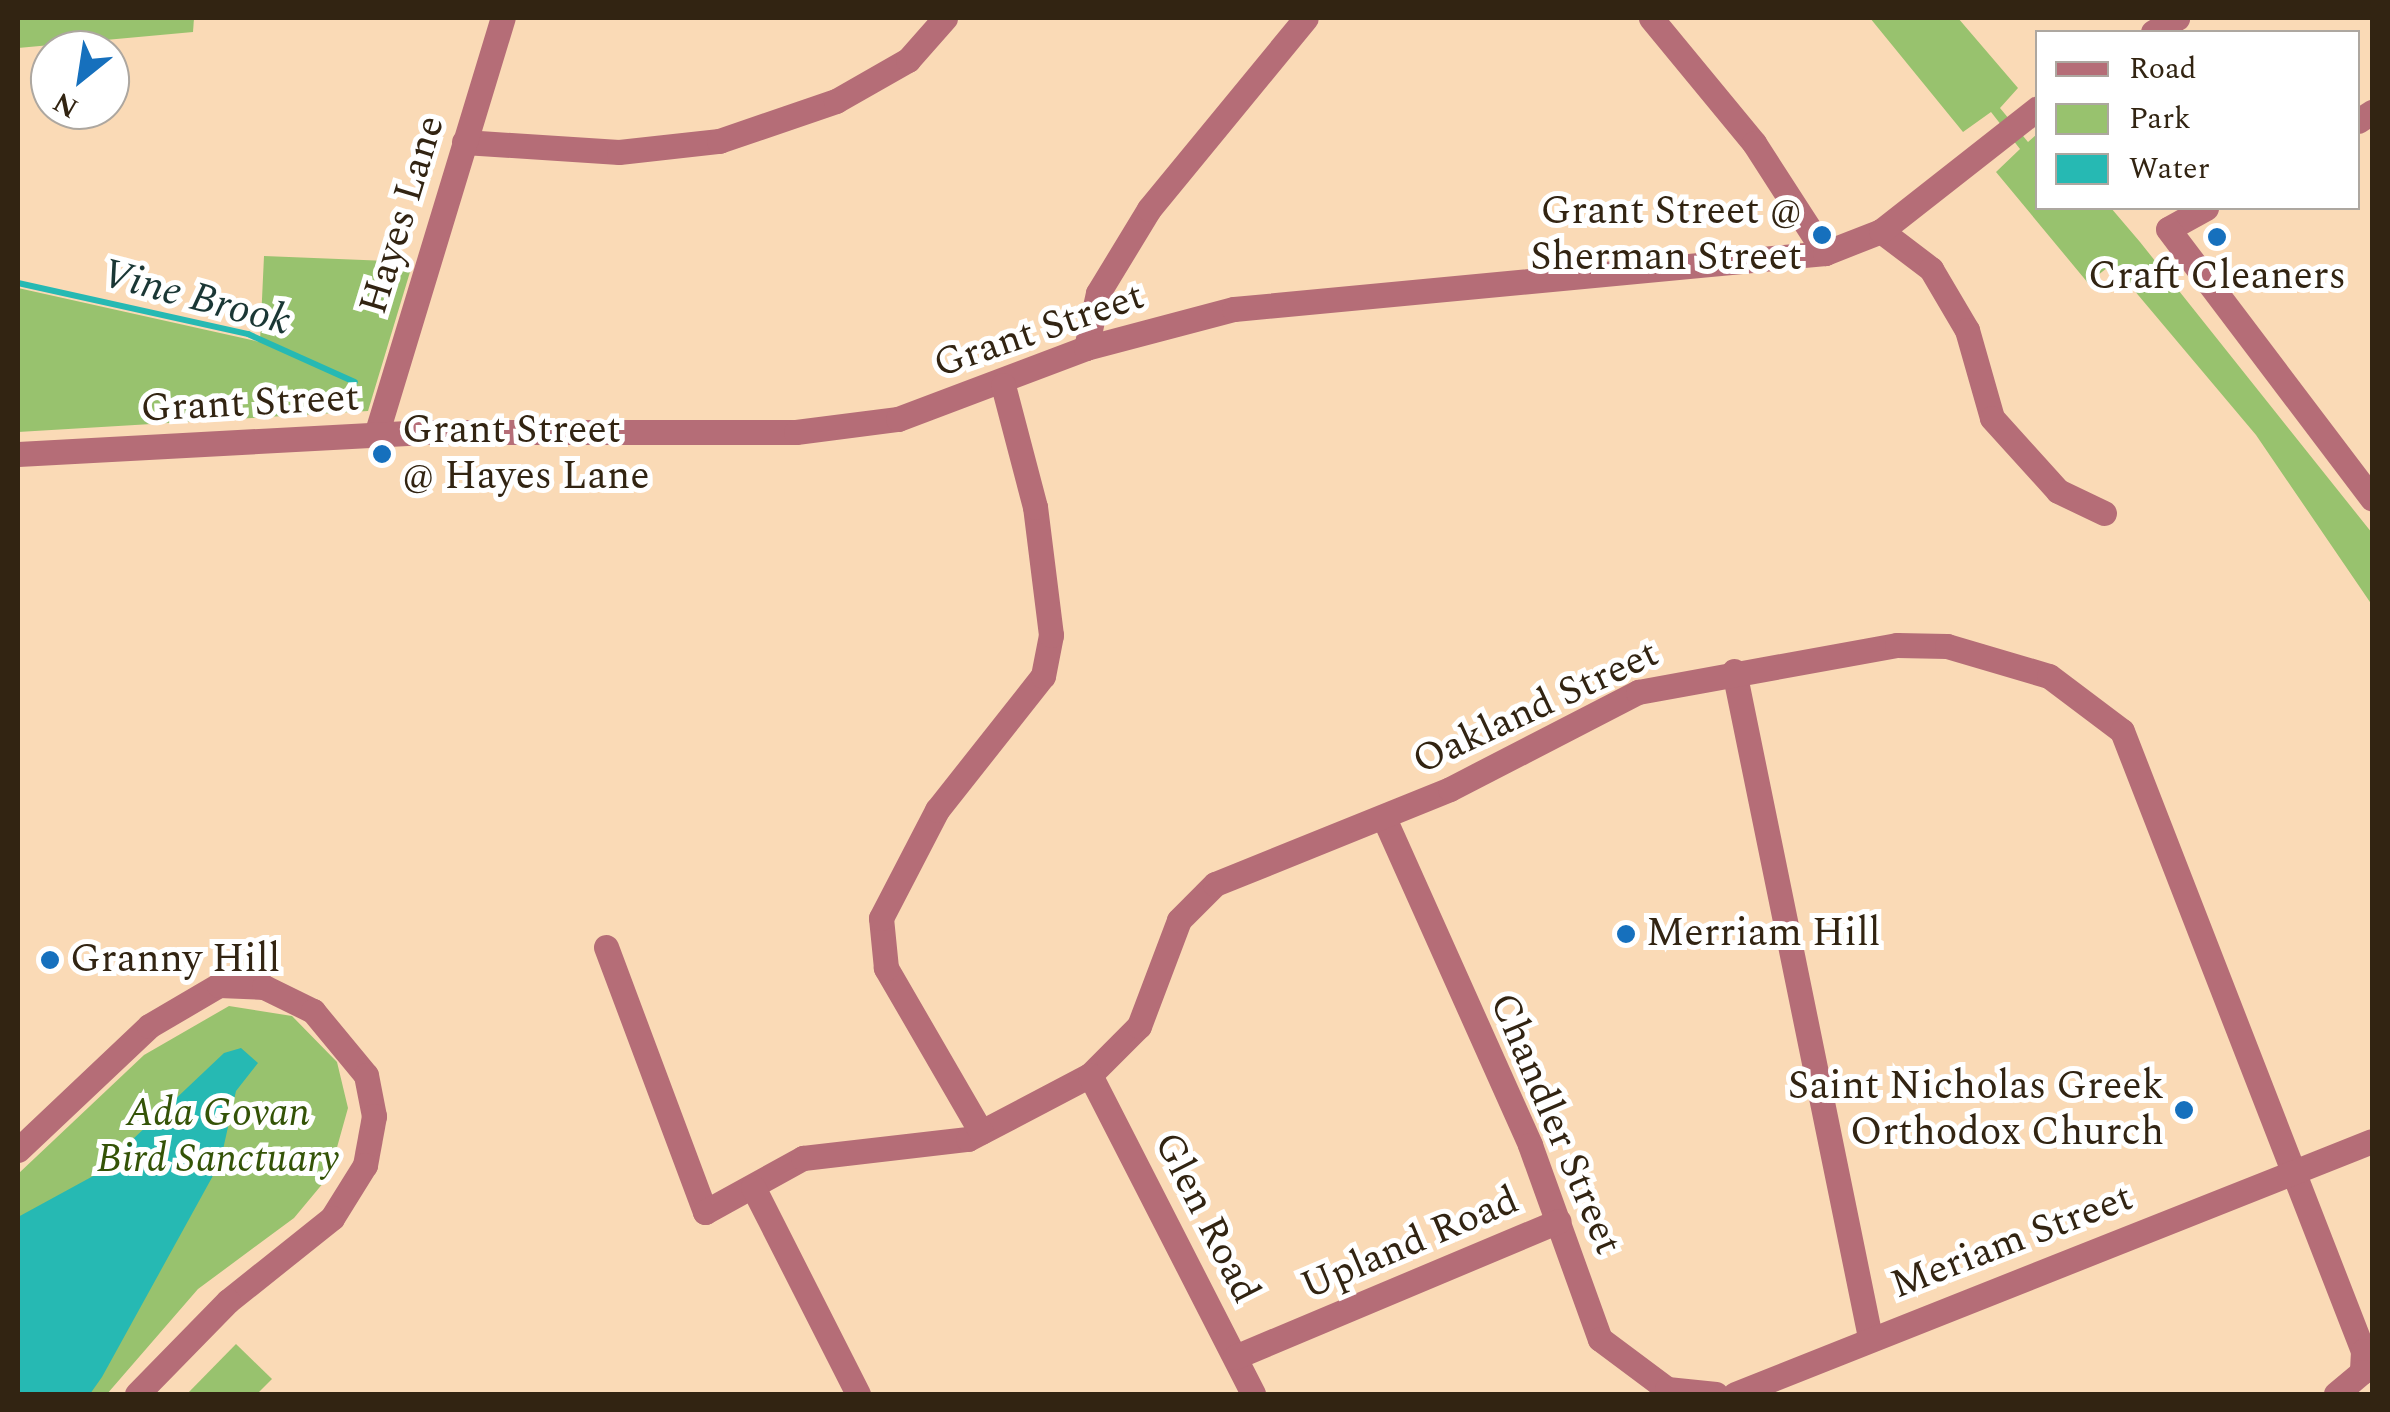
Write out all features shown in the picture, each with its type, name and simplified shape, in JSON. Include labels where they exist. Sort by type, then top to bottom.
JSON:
[{"type":"street","name":"Hayes Lane","points":[[376,435],[503,18]]},
{"type":"street","points":[[464,142],[634,152],[720,141],[836,101],[908,60],[945,18]]},
{"type":"street","points":[[1086,348],[1098,294],[1150,210],[1306,18]]},
{"type":"street","points":[[1651,18],[1754,143],[1826,253]]},
{"type":"street","name":"Grant Street","points":[[18,454],[376,435],[796,432],[898,419],[1003,385],[1086,348],[1234,309],[1826,253],[1881,231],[2035,110]]},
{"type":"street","points":[[2202,210],[2168,229],[2372,499]]},
{"type":"street","points":[[1881,231],[1940,284],[1968,330],[1992,418],[2058,491],[2104,513]]},
{"type":"street","points":[[981,1132],[886,968],[881,918],[937,810],[1043,676],[1050,635],[1035,507],[1003,385]]},
{"type":"street","name":"Oakland Street","points":[[606,947],[705,1212],[803,1158],[981,1132],[1090,1075],[1139,1026],[1193,897],[1384,818],[1638,692],[1734,671],[1897,644],[1948,646],[2048,676],[2104,711],[2122,731],[2290,1174],[2363,1352],[2362,1372],[2336,1394]]},
{"type":"street","points":[[1734,671],[1870,1338]]},
{"type":"street","name":"Chandler Street","points":[[1384,818],[1559,1221],[1600,1339],[1667,1389],[1716,1394]]},
{"type":"street","points":[[18,1150],[150,1026],[219,985],[264,987],[313,1011],[366,1075],[374,1116],[365,1166],[332,1218],[228,1301],[136,1394]]},
{"type":"street","name":"Glen Road","points":[[1090,1075],[1253,1394]]},
{"type":"street","name":"Meriam Street","points":[[1735,1394],[2372,1141]]},
{"type":"street","points":[[753,1188],[858,1394]]},
{"type":"street","name":"Upland Road","points":[[1235,1358],[1559,1221]]},
{"type":"green space","points":[[18,18],[194,18],[193,32],[130,38],[130,30],[30,30],[30,47],[18,48]]},
{"type":"green space","points":[[1870,18],[1958,18],[2018,88],[2000,108],[2028,142],[2035,136],[2035,210],[2113,210],[2372,533],[2372,605],[2256,435],[2112,264],[2088,283],[1996,172],[2020,149],[1991,112],[1963,132]]},
{"type":"green space","points":[[264,256],[413,262],[368,411],[18,432],[18,288],[260,342]]},
{"type":"green space","name":"Ada Govan Bird Sanctuary","points":[[229,1006],[292,1016],[337,1062],[348,1108],[329,1176],[294,1218],[198,1289],[107,1394],[18,1394],[18,1174],[144,1055]]},
{"type":"green space","points":[[236,1344],[272,1379],[257,1394],[187,1394]]},
{"type":"water","points":[[241,1048],[258,1063],[236,1091],[220,1163],[102,1377],[90,1394],[18,1394],[18,1217],[95,1175],[224,1053]]},
{"type":"waterway","name":"Vine Brook","points":[[18,283],[248,334],[355,382]]},
{"type":"place","name":"Grant Street @ Sherman Street","points":[[1822,235]]},
{"type":"place","name":"Craft Cleaners","points":[[2217,237]]},
{"type":"place","name":"Grant Street @ Hayes Lane","points":[[382,454]]},
{"type":"place","name":"Merriam Hill","points":[[1626,934]]},
{"type":"place","name":"Granny Hill","points":[[50,960]]},
{"type":"place","name":"Saint Nicholas Greek Orthodox Church","points":[[2184,1110]]}]
